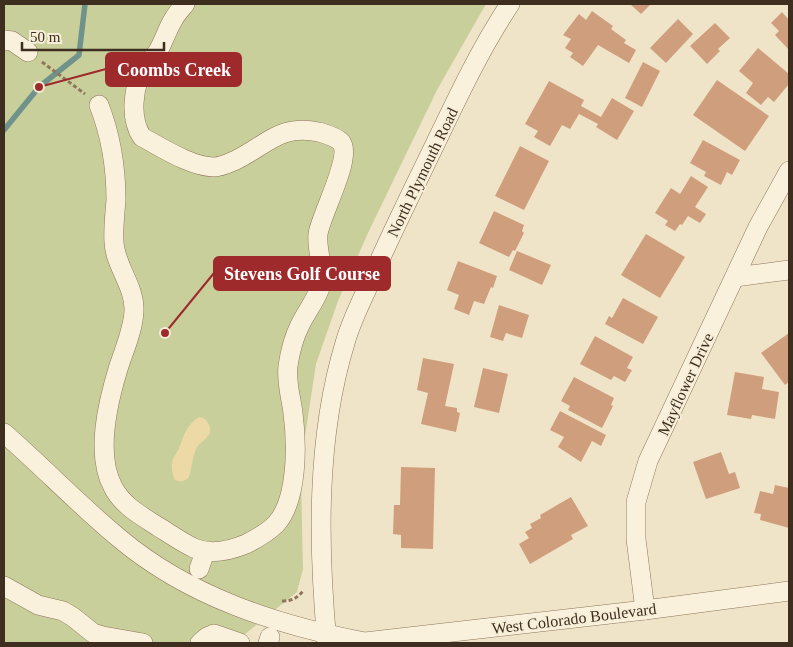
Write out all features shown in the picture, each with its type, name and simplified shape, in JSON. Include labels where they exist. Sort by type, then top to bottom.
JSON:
[{"type":"street","points":[[99,105],[105,121],[113,156],[116,198],[114,244],[133,297],[134,312],[107,412],[105,434],[106,466],[112,486],[121,500],[178,540],[202,561],[256,538],[275,526],[285,511],[290,494],[295,458],[294,426],[287,378],[288,365],[298,328],[321,286],[318,234],[344,152],[342,143],[336,138],[302,130],[288,131],[275,136],[224,166],[213,167],[195,164],[142,137],[136,129],[134,115],[138,80],[146,65],[158,52],[173,19],[185,4]]},
{"type":"street","name":"North Plymouth Road","points":[[327,639],[321,503],[333,387],[345,342],[380,258],[450,114],[496,24],[510,4]]},
{"type":"street","points":[[4,40],[12,41],[28,52]]},
{"type":"street","name":"Mayflower Drive","points":[[645,610],[636,539],[636,502],[648,461],[758,227],[789,172]]},
{"type":"street","points":[[735,277],[789,270]]},
{"type":"street","name":"West Colorado Boulevard","points":[[4,433],[118,538],[153,564],[191,587],[238,607],[327,639],[365,642],[645,610],[789,591]]},
{"type":"street","points":[[4,586],[38,605],[68,614],[93,633],[143,643]]},
{"type":"street","points":[[200,643],[214,634],[240,643]]},
{"type":"path","points":[[28,52],[99,105]]},
{"type":"green space","points":[[4,4],[486,4],[437,90],[368,233],[338,301],[316,364],[304,443],[301,479],[303,569],[297,592],[234,643],[4,643]]},
{"type":"sand","points":[[199,417],[204,418],[210,428],[209,435],[196,449],[189,477],[182,481],[175,480],[172,468],[173,459],[186,430]]},
{"type":"building","points":[[630,4],[651,4],[641,14]]},
{"type":"building","points":[[592,11],[613,26],[611,29],[626,40],[624,43],[636,50],[629,63],[598,45],[583,66],[570,57],[573,53],[565,48],[571,39],[563,35],[579,14],[586,20]]},
{"type":"building","points":[[782,12],[789,20],[789,50],[775,35],[779,31],[771,23]]},
{"type":"building","points":[[678,19],[693,34],[666,63],[650,48]]},
{"type":"building","points":[[715,23],[730,38],[718,49],[720,51],[707,64],[690,46]]},
{"type":"building","points":[[758,48],[789,74],[789,84],[774,102],[768,97],[761,105],[746,93],[753,83],[739,71]]},
{"type":"building","points":[[643,62],[660,71],[642,107],[625,98]]},
{"type":"building","points":[[717,80],[769,116],[745,151],[693,115]]},
{"type":"building","points":[[549,81],[584,100],[581,106],[601,117],[612,98],[634,111],[617,140],[596,127],[598,124],[579,114],[570,129],[562,125],[550,146],[534,137],[538,131],[525,124]]},
{"type":"building","points":[[703,140],[740,160],[732,175],[727,172],[721,185],[704,176],[706,172],[690,163]]},
{"type":"building","points":[[520,146],[549,161],[524,210],[495,196]]},
{"type":"building","points":[[691,176],[708,187],[695,207],[706,214],[700,223],[688,216],[675,231],[665,225],[668,221],[655,213],[671,188],[680,194]]},
{"type":"building","points":[[494,211],[524,225],[522,231],[524,233],[515,251],[513,250],[509,257],[479,243]]},
{"type":"building","points":[[646,234],[685,257],[660,298],[621,275]]},
{"type":"building","points":[[517,251],[551,265],[542,285],[509,270]]},
{"type":"building","points":[[458,261],[497,276],[484,304],[474,301],[469,315],[454,309],[459,295],[447,290]]},
{"type":"building","points":[[623,298],[658,317],[643,344],[605,324],[609,316],[612,318]]},
{"type":"building","points":[[499,305],[529,315],[522,338],[506,333],[503,341],[490,337]]},
{"type":"building","points":[[789,333],[789,382],[785,385],[761,353]]},
{"type":"building","points":[[595,336],[633,357],[627,368],[632,370],[625,382],[614,376],[611,380],[580,364]]},
{"type":"building","points":[[423,358],[454,364],[445,406],[457,408],[457,412],[460,413],[456,432],[421,424],[428,393],[417,390]]},
{"type":"building","points":[[483,368],[508,374],[499,413],[474,407]]},
{"type":"building","points":[[735,372],[764,377],[762,389],[779,392],[775,419],[752,415],[751,419],[727,415]]},
{"type":"building","points":[[574,377],[614,398],[611,405],[613,406],[602,428],[568,410],[570,406],[561,401]]},
{"type":"building","points":[[560,411],[606,435],[601,446],[592,441],[581,462],[558,447],[564,437],[550,430]]},
{"type":"building","points":[[721,452],[729,474],[735,472],[740,488],[706,499],[693,462]]},
{"type":"building","points":[[401,467],[435,468],[433,549],[401,548],[401,535],[393,534],[394,505],[400,505]]},
{"type":"building","points":[[775,485],[789,488],[789,528],[760,520],[761,514],[754,513],[760,491],[773,494]]},
{"type":"building","points":[[571,497],[588,526],[571,535],[573,539],[530,564],[519,544],[529,538],[525,532],[532,528],[530,524],[541,518],[540,515]]},
{"type":"waterway","points":[[4,130],[39,87],[79,55],[85,4]]},
{"type":"place","name":"Coombs Creek","points":[[39,87]]},
{"type":"place","name":"Stevens Golf Course","points":[[165,333]]}]
